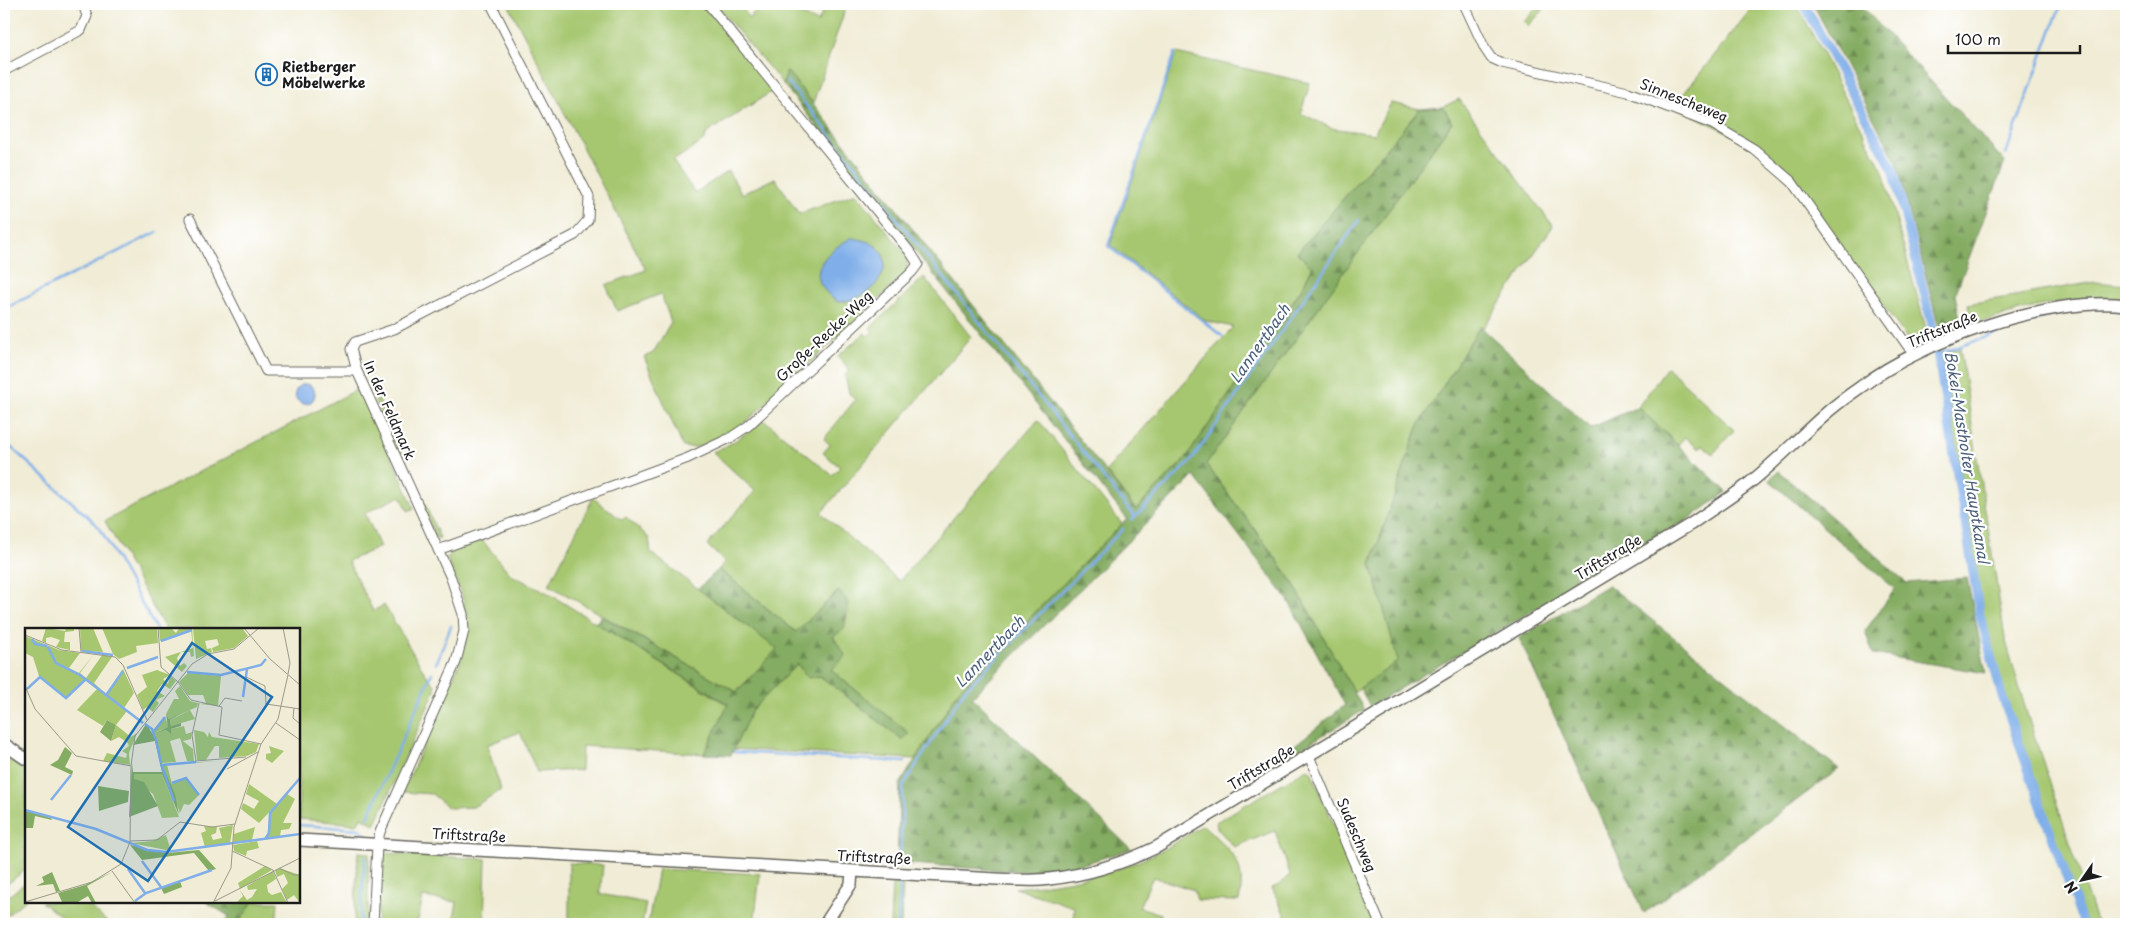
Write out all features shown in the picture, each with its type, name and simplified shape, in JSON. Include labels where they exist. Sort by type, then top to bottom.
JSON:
[{"type":"street","points":[[4,71],[82,30],[87,16],[83,4]]},
{"type":"street","name":"In der Feldmark","points":[[373,924],[376,845],[383,823],[456,662],[464,632],[459,599],[357,371],[351,349],[355,342],[394,329],[576,235],[588,220],[589,197],[491,4]]},
{"type":"street","name":"Große-Recke-Weg","points":[[438,550],[688,458],[730,438],[748,426],[912,272],[918,264],[708,4]]},
{"type":"street","name":"Sinnescheweg","points":[[1464,4],[1491,58],[1502,63],[1628,92],[1712,124],[1754,149],[1792,182],[1918,353]]},
{"type":"street","points":[[190,220],[266,371],[357,371]]},
{"type":"street","name":"Triftstraße","points":[[300,840],[1014,880],[1049,880],[1086,872],[1135,857],[1157,847],[1691,524],[1747,485],[1824,415],[1864,384],[1918,353],[1951,339],[2006,320],[2074,304],[2106,302],[2126,305]]},
{"type":"street","points":[[4,744],[25,758]]},
{"type":"street","name":"Sudeschweg","points":[[1309,756],[1380,924]]},
{"type":"street","points":[[825,924],[851,884],[852,871]]},
{"type":"green space","points":[[508,4],[703,4],[772,88],[771,92],[706,134],[705,140],[673,161],[695,193],[728,171],[742,194],[775,178],[799,214],[856,193],[907,256],[907,273],[747,421],[710,444],[683,447],[644,357],[653,353],[671,322],[661,294],[617,311],[606,285],[646,270]]},
{"type":"green space","points":[[715,4],[741,4],[749,19],[760,4],[777,4],[818,22],[826,4],[847,4],[813,103],[787,72],[783,84]]},
{"type":"green space","points":[[1540,4],[1549,4],[1528,26],[1524,22]]},
{"type":"green space","points":[[1755,4],[1795,4],[1801,12],[1883,171],[1929,340],[1916,346],[1908,340],[1794,180],[1756,146],[1674,106]]},
{"type":"green space","points":[[1813,4],[1860,4],[2005,162],[1955,295],[1962,328],[1941,336],[1897,163]]},
{"type":"green space","points":[[1176,53],[1310,83],[1301,113],[1331,128],[1374,134],[1391,103],[1420,109],[1297,253],[1312,268],[1301,289],[1186,458],[1136,510],[1106,471],[1233,327],[1206,321],[1110,245]]},
{"type":"green space","points":[[787,71],[1136,510],[1186,458],[1301,290],[1312,268],[1297,253],[1420,109],[1443,107],[1452,122],[1206,464],[1289,576],[1364,710],[1277,763],[1275,761],[1345,705],[1288,600],[1194,476],[972,697],[1131,849],[1083,864],[1047,872],[897,863],[900,784],[959,690],[1127,519],[783,84]]},
{"type":"green space","points":[[1459,99],[1553,226],[1483,328],[1480,326],[1418,427],[1371,564],[1399,661],[1354,692],[1289,576],[1206,464],[1452,122],[1443,107]]},
{"type":"green space","points":[[924,277],[971,337],[821,513],[899,581],[1038,420],[1122,524],[959,690],[916,759],[733,749],[752,710],[797,664],[808,678],[820,676],[903,740],[908,733],[831,670],[838,591],[796,632],[719,569],[725,562],[707,545],[755,491],[713,452],[732,443],[764,420],[832,475],[840,467],[823,453],[830,445],[824,439],[855,400],[849,393],[845,376],[850,370],[838,356],[865,333],[868,336],[873,331],[870,328]]},
{"type":"green space","points":[[2095,282],[2126,285],[2126,300],[2086,299],[2048,304],[1972,325],[1968,304]]},
{"type":"green space","points":[[1480,326],[1590,428],[1638,407],[1727,492],[1689,519],[1370,706],[1360,688],[1398,661],[1371,564],[1418,427]]},
{"type":"green space","points":[[1960,348],[2005,638],[2027,714],[2097,924],[2087,924],[2004,695],[1983,614],[1942,354]]},
{"type":"green space","points":[[1667,367],[1734,430],[1713,454],[1703,445],[1699,449],[1685,437],[1678,445],[1638,407]]},
{"type":"green space","points":[[360,388],[367,399],[414,508],[408,511],[401,496],[365,513],[380,547],[348,561],[373,611],[384,605],[425,673],[435,685],[435,691],[375,825],[362,817],[357,824],[300,819],[300,628],[164,628],[105,521]]},
{"type":"green space","points":[[378,398],[440,538],[436,538],[375,401]]},
{"type":"green space","points":[[1779,471],[1907,583],[1967,578],[1986,673],[1873,654],[1865,631],[1895,589],[1769,480]]},
{"type":"green space","points":[[593,498],[622,520],[626,517],[649,538],[651,553],[778,649],[736,692],[549,585]]},
{"type":"green space","points":[[482,540],[511,575],[546,592],[728,705],[704,754],[582,746],[581,770],[537,772],[520,732],[487,745],[501,790],[473,807],[449,808],[432,794],[403,792],[460,662],[468,634],[463,598],[447,559],[454,549]]},
{"type":"green space","points":[[719,569],[796,632],[839,591],[849,603],[844,629],[833,637],[846,656],[831,670],[909,733],[903,740],[820,676],[808,678],[797,664],[752,710],[731,755],[704,754],[728,704],[596,623],[601,616],[737,692],[777,649],[698,589]]},
{"type":"green space","points":[[1608,585],[1839,769],[1644,913],[1519,638]]},
{"type":"green space","points":[[4,757],[25,770],[25,870],[4,887]]},
{"type":"green space","points":[[1307,769],[1311,771],[1376,924],[1289,924],[1272,888],[1281,884],[1290,874],[1275,831],[1234,847],[1217,828],[1216,822]]},
{"type":"green space","points":[[1203,825],[1234,857],[1241,876],[1239,901],[1197,900],[1194,890],[1153,877],[1139,907],[1161,914],[1160,924],[1073,924],[1074,907],[1015,888],[1069,881],[1123,867],[1157,853]]},
{"type":"green space","points":[[358,852],[369,853],[368,924],[354,924]]},
{"type":"green space","points":[[386,853],[486,859],[484,924],[453,924],[457,902],[423,897],[417,924],[377,924],[382,857]]},
{"type":"green space","points":[[569,863],[603,865],[600,894],[646,903],[642,924],[569,924]]},
{"type":"green space","points":[[658,869],[760,874],[754,924],[648,924]]},
{"type":"green space","points":[[25,883],[25,900],[4,918],[4,900]]},
{"type":"green space","points":[[903,883],[901,924],[890,924],[892,884]]},
{"type":"green space","points":[[42,903],[86,903],[109,924],[70,924]]},
{"type":"green space","points":[[208,903],[252,903],[238,924],[224,924],[229,916]]},
{"type":"green space","points":[[250,903],[278,903],[276,924],[238,924]]},
{"type":"water","points":[[851,238],[869,242],[880,250],[884,260],[884,271],[878,282],[868,291],[854,299],[838,302],[827,293],[818,275],[824,259]]},
{"type":"water","points":[[305,384],[312,387],[315,394],[312,401],[305,404],[298,401],[295,394],[298,387]]},
{"type":"waterway","name":"Bokel-Mastholter Hauptkanal","points":[[1804,4],[1893,169],[1934,333],[1980,615],[2002,696],[2083,924]]},
{"type":"waterway","points":[[2006,154],[2061,4]]},
{"type":"waterway","points":[[1175,53],[1108,246],[1222,336]]},
{"type":"waterway","points":[[787,81],[1135,517]]},
{"type":"waterway","name":"Lannertbach","points":[[1132,520],[1191,461],[1359,220]]},
{"type":"waterway","points":[[4,309],[157,232]]},
{"type":"waterway","points":[[2113,310],[2126,311]]},
{"type":"waterway","points":[[1938,354],[2038,319],[2063,313]]},
{"type":"waterway","points":[[4,441],[95,523],[155,628]]},
{"type":"waterway","name":"Lannertbach","points":[[900,867],[903,786],[964,691],[1123,529]]},
{"type":"waterway","points":[[436,664],[451,626]]},
{"type":"waterway","points":[[368,817],[432,673]]},
{"type":"waterway","points":[[734,752],[905,762]]},
{"type":"waterway","points":[[300,825],[359,829],[365,833]]},
{"type":"waterway","points":[[360,924],[365,857]]},
{"type":"waterway","name":"Lannertbach","points":[[898,924],[900,885]]},
{"type":"place","name":"Rietberger Möbelwerke","points":[[266,74]]}]
